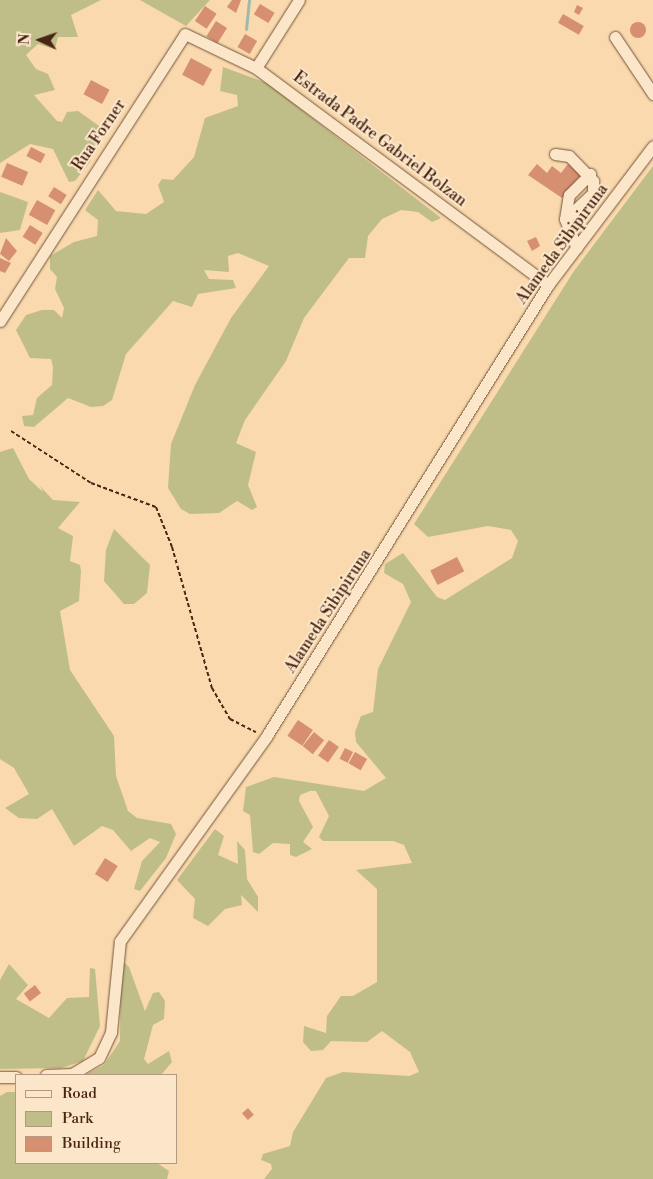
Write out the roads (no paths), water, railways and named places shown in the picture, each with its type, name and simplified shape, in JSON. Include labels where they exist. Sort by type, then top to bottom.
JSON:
[{"type":"street","points":[[256,68],[299,0]]},
{"type":"street","name":"Rua Forner","points":[[0,321],[185,34],[256,68]]},
{"type":"street","points":[[615,37],[653,94]]},
{"type":"street","name":"Estrada Padre Gabriel Bolzan","points":[[256,68],[548,285]]},
{"type":"street","name":"Alameda Sibipiruna","points":[[72,1074],[99,1058],[111,1032],[120,941],[266,737],[548,285],[653,146]]},
{"type":"street","points":[[555,154],[569,156],[590,174],[593,193],[565,219],[577,248]]},
{"type":"street","points":[[0,1077],[15,1077]]},
{"type":"waterway","points":[[246,29],[249,0]]}]
